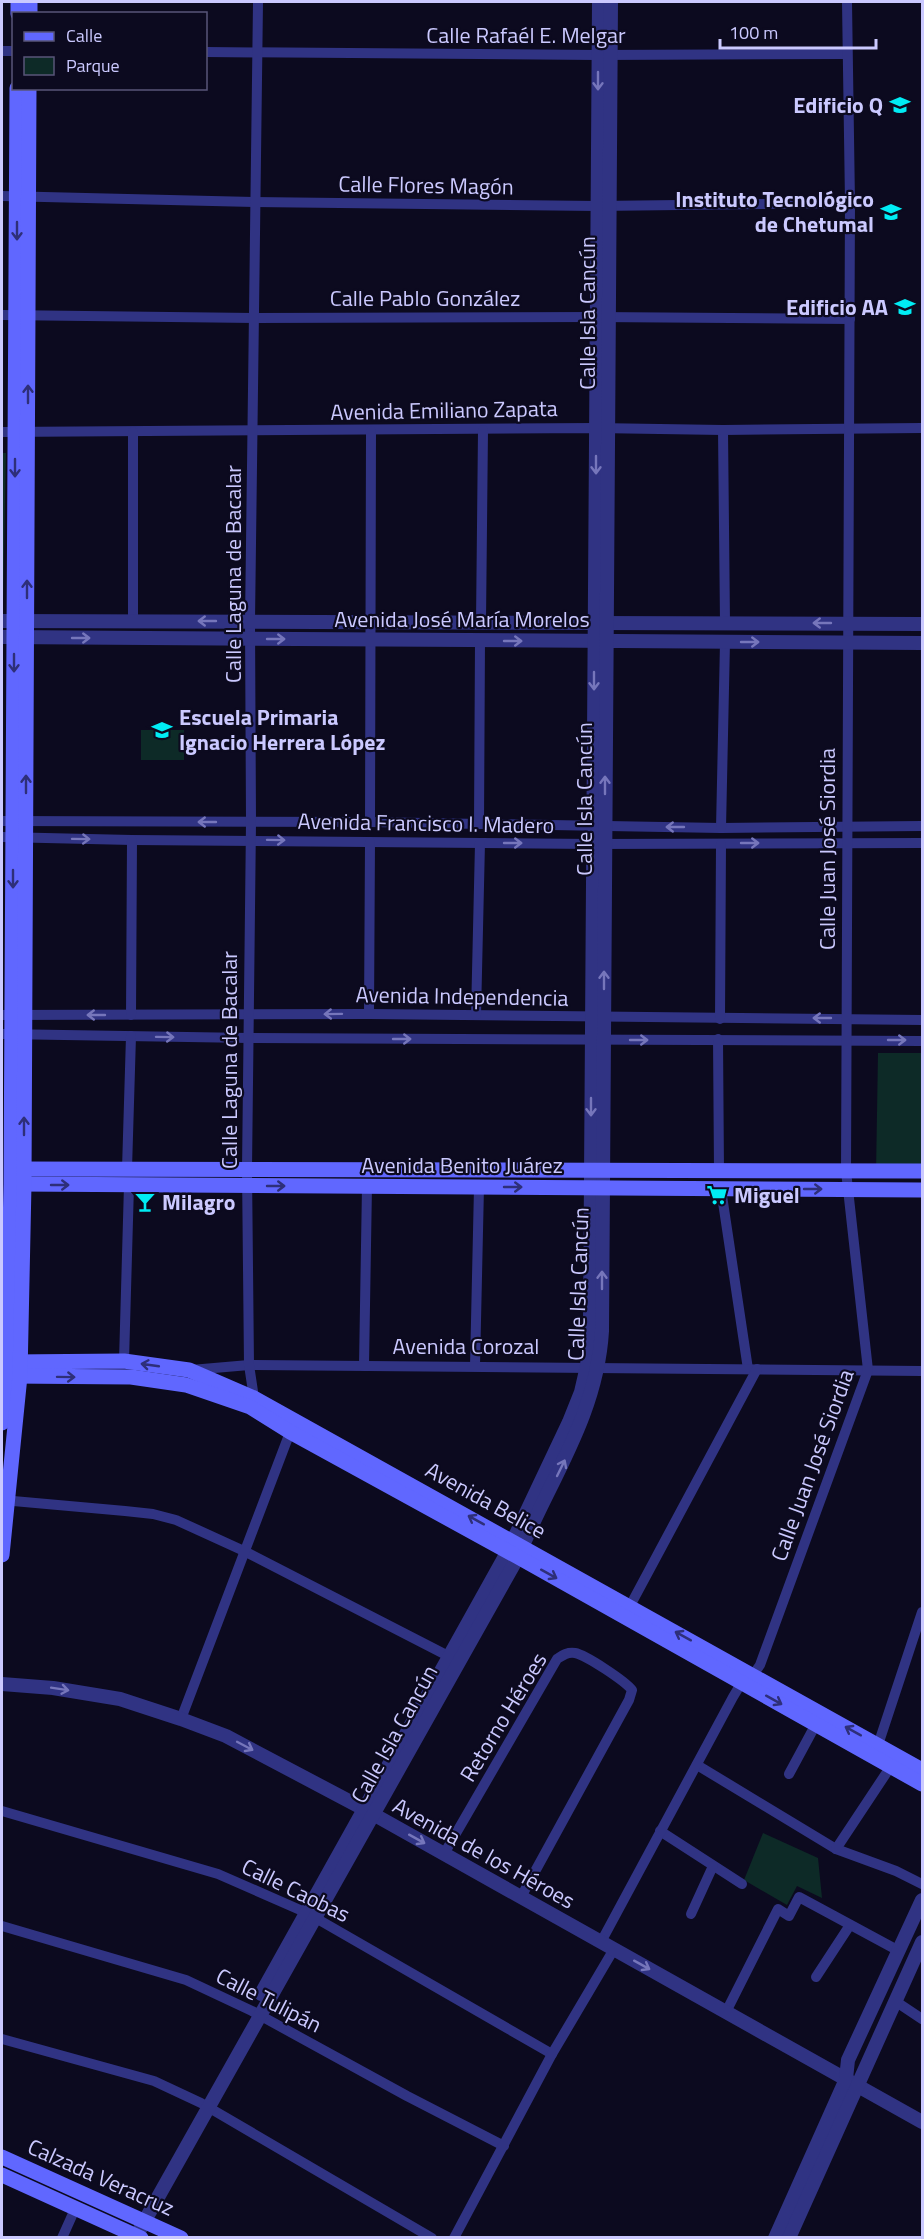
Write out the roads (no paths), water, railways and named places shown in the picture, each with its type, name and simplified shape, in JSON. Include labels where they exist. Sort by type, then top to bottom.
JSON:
[{"type":"main road","points":[[2,1555],[9,1369],[12,1177],[18,90]]},
{"type":"main road","points":[[16,197],[29,90]]},
{"type":"main road","name":"Avenida Benito Juárez","points":[[12,1177],[127,1169],[922,1171]]},
{"type":"main road","name":"Avenida Benito Juárez","points":[[12,1177],[129,1185],[922,1190]]},
{"type":"main road","name":"Avenida Belice","points":[[9,1369],[124,1362],[189,1370],[254,1398],[292,1426]]},
{"type":"main road","points":[[2,1423],[9,1369]]},
{"type":"main road","name":"Avenida Belice","points":[[9,1369],[131,1377],[186,1385],[249,1407],[292,1426],[748,1679],[878,1744],[922,1770]]},
{"type":"main road","name":"Avenida Belice","points":[[515,1548],[630,1606],[816,1724],[922,1784]]},
{"type":"main road","name":"Calzada Veracruz","points":[[2,2157],[181,2238]]},
{"type":"main road","name":"Calzada Veracruz","points":[[2,2175],[135,2235]]},
{"type":"street","name":"Calle Laguna de Bacalar","points":[[254,1398],[249,1365],[247,1170],[251,840],[250,621],[258,2]]},
{"type":"street","name":"Calle Isla Cancún","points":[[135,2235],[141,2220],[573,1443],[592,1394],[590,1323],[596,1188],[603,317],[604,55],[599,2]]},
{"type":"street","name":"Calle Isla Cancún","points":[[604,55],[611,2]]},
{"type":"street","name":"Calle Juan José Siordia","points":[[601,1942],[697,1765],[748,1679],[760,1665],[868,1370],[846,1171],[850,203],[846,2]]},
{"type":"street","name":"Calle Rafaél E. Melgar","points":[[207,52],[847,54]]},
{"type":"street","name":"Calle Flores Magón","points":[[16,197],[603,206],[850,203]]},
{"type":"street","name":"Calle Pablo González","points":[[15,315],[254,318],[850,319]]},
{"type":"street","name":"Avenida Emiliano Zapata","points":[[15,432],[922,428]]},
{"type":"street","points":[[481,622],[483,430]]},
{"type":"street","points":[[723,430],[724,623]]},
{"type":"street","points":[[370,822],[371,431]]},
{"type":"street","points":[[133,432],[134,621]]},
{"type":"street","name":"Avenida José María Morelos","points":[[14,621],[922,624]]},
{"type":"street","name":"Avenida José María Morelos","points":[[14,637],[922,643]]},
{"type":"street","points":[[479,824],[480,640]]},
{"type":"street","points":[[721,828],[725,642]]},
{"type":"street","name":"Avenida Francisco I. Madero","points":[[14,829],[251,822],[721,828],[922,826]]},
{"type":"street","name":"Avenida Francisco I. Madero","points":[[14,829],[132,840],[599,844],[922,843]]},
{"type":"street","points":[[131,1015],[132,840]]},
{"type":"street","points":[[369,1014],[370,842]]},
{"type":"street","points":[[477,1015],[480,843]]},
{"type":"street","points":[[720,1019],[721,844]]},
{"type":"street","name":"Avenida Independencia","points":[[13,1015],[369,1014],[922,1020]]},
{"type":"street","name":"Avenida Independencia","points":[[13,1034],[249,1038],[922,1041]]},
{"type":"street","points":[[127,1169],[131,1036]]},
{"type":"street","points":[[718,1039],[719,1171]]},
{"type":"street","points":[[124,1362],[129,1185]]},
{"type":"street","points":[[364,1366],[367,1186]]},
{"type":"street","points":[[475,1366],[479,1187]]},
{"type":"street","points":[[630,1606],[752,1369],[721,1189]]},
{"type":"street","name":"Avenida Corozal","points":[[189,1370],[249,1365],[592,1366],[922,1371]]},
{"type":"street","points":[[181,1719],[292,1426]]},
{"type":"street","points":[[4,1500],[153,1514],[176,1520],[244,1551],[454,1660]]},
{"type":"street","points":[[878,1744],[922,1612]]},
{"type":"street","name":"Retorno Héroes","points":[[444,1854],[557,1659],[566,1653],[577,1653],[626,1683],[632,1690],[629,1700],[521,1897]]},
{"type":"street","name":"Avenida de los Héroes","points":[[2,1684],[53,1688],[120,1699],[226,1736],[369,1812],[922,2122]]},
{"type":"street","points":[[789,1774],[816,1724]]},
{"type":"street","points":[[697,1765],[836,1849],[896,1871],[922,1884]]},
{"type":"street","points":[[836,1849],[891,1766]]},
{"type":"street","name":"Calle Caobas","points":[[2,1811],[218,1874],[311,1916],[552,2054]]},
{"type":"street","points":[[660,1831],[742,1884]]},
{"type":"street","points":[[691,1914],[713,1866]]},
{"type":"street","points":[[726,2012],[778,1909],[789,1916],[799,1897],[899,1951]]},
{"type":"street","points":[[852,2083],[848,2061],[922,1900]]},
{"type":"street","points":[[816,1977],[850,1925]]},
{"type":"street","name":"Calle Tulipán","points":[[2,1926],[186,1980],[256,2013],[504,2146]]},
{"type":"street","points":[[775,2238],[800,2197],[852,2083],[895,2001],[922,1941]]},
{"type":"street","points":[[454,2238],[552,2054],[614,1949]]},
{"type":"street","points":[[895,2001],[922,2019]]},
{"type":"street","points":[[2,2039],[154,2081],[205,2105],[432,2238]]},
{"type":"street","points":[[789,2238],[800,2197]]},
{"type":"street","points":[[62,2238],[75,2209]]},
{"type":"place","name":"Edificio Q","points":[[900,105]]},
{"type":"place","name":"Instituto Tecnológico de Chetumal","points":[[891,212]]},
{"type":"place","name":"Edificio AA","points":[[905,307]]},
{"type":"place","name":"Escuela Primaria Ignacio Herrera López","points":[[162,730]]},
{"type":"place","name":"Miguel","points":[[717,1195]]},
{"type":"place","name":"Milagro","points":[[145,1202]]}]
